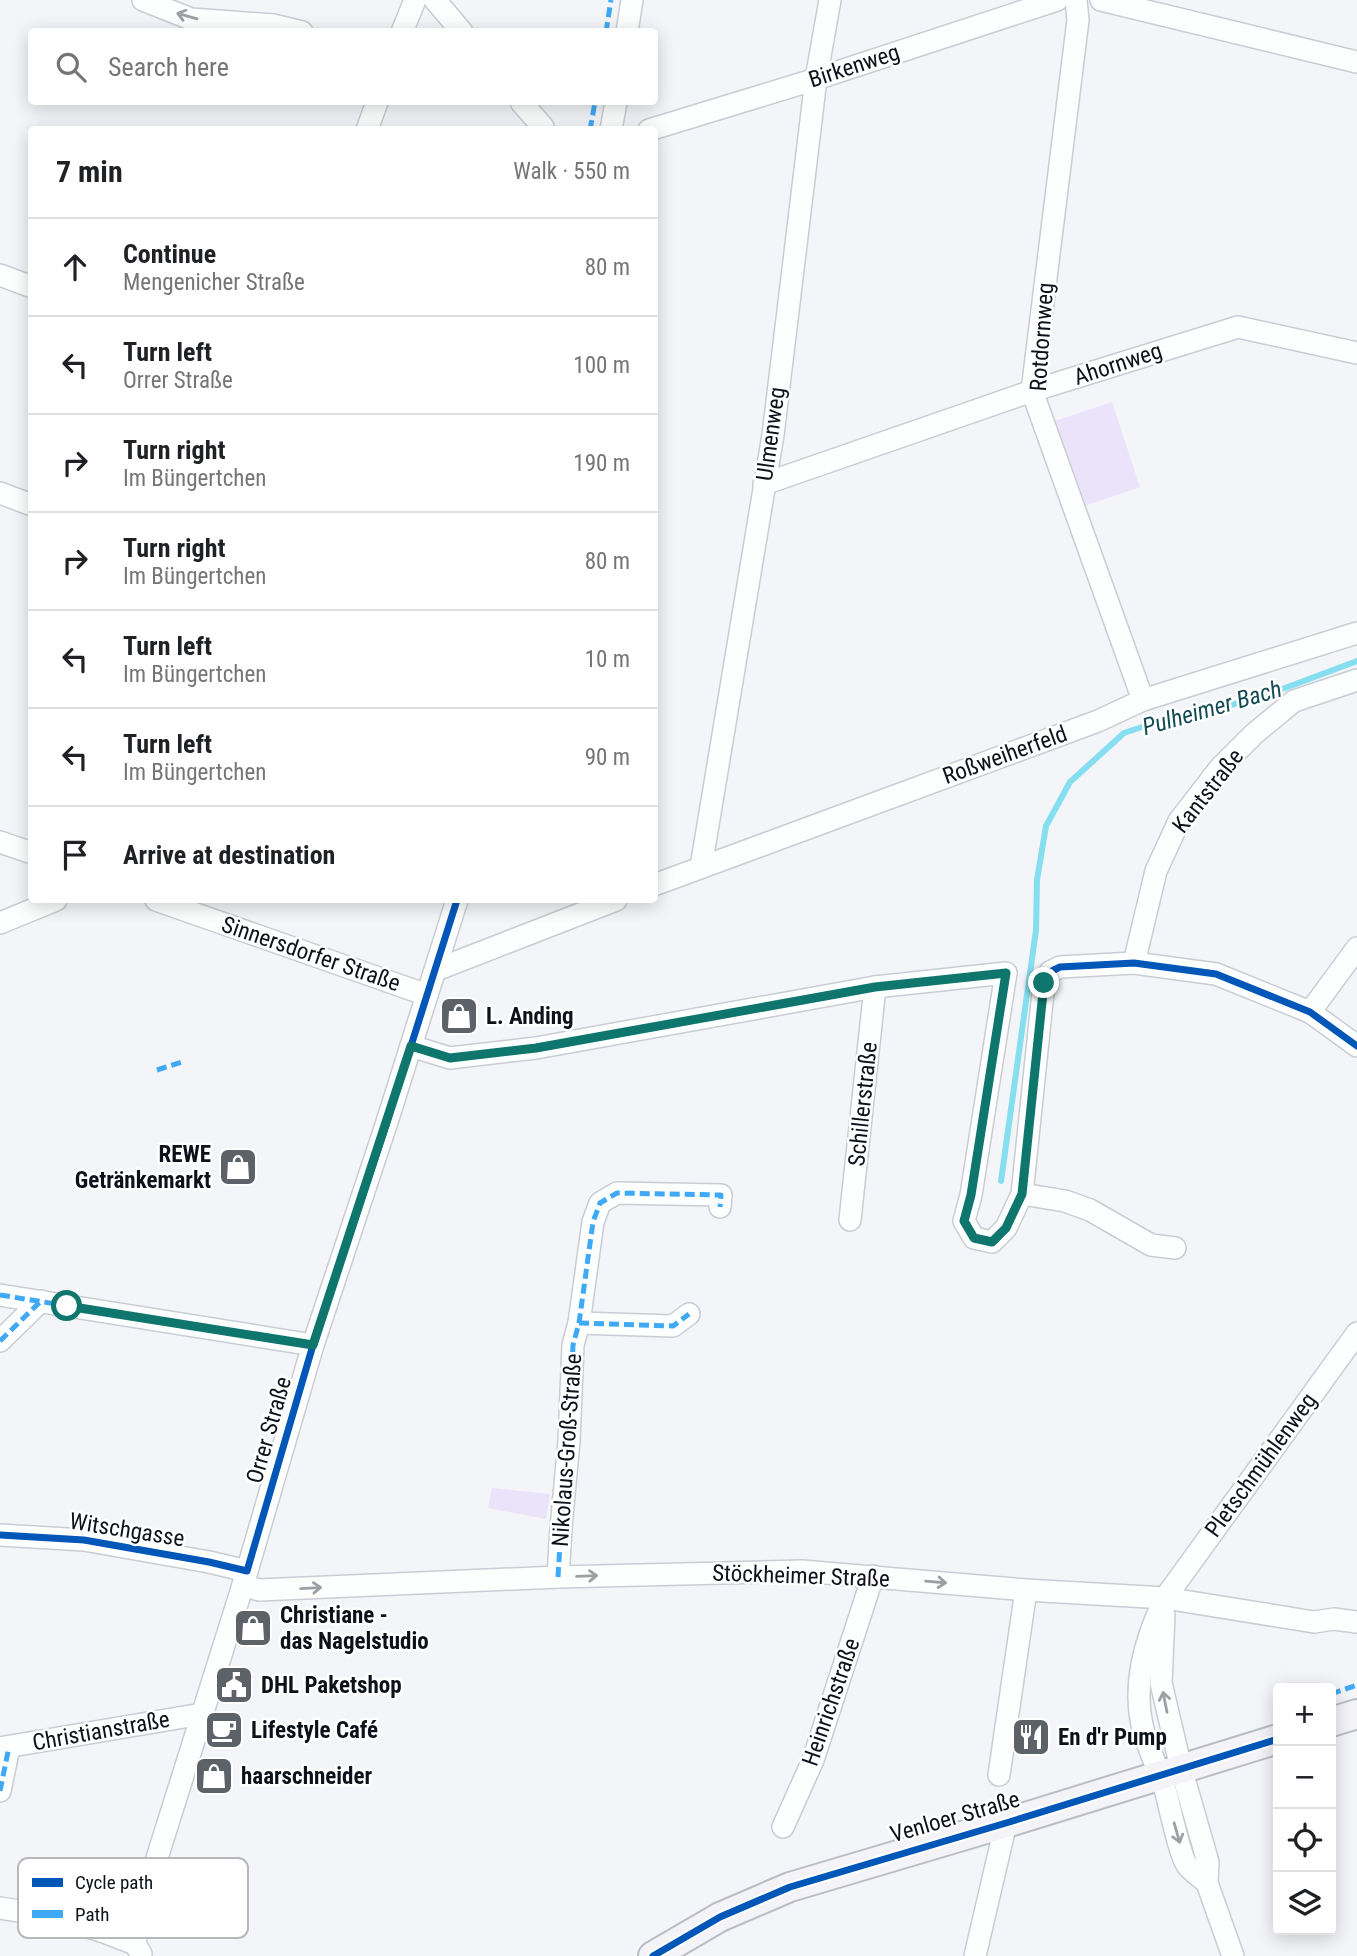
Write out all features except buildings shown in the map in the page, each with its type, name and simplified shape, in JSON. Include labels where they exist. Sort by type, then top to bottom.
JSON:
[{"type":"main road","points":[[1336,1720],[1357,1714]]},
{"type":"main road","name":"Venloer Straße","points":[[653,1956],[720,1917],[790,1888],[1273,1740]]},
{"type":"street","points":[[144,0],[191,19],[285,28]]},
{"type":"street","points":[[404,28],[415,0]]},
{"type":"street","points":[[435,0],[459,28]]},
{"type":"street","points":[[628,28],[632,0]]},
{"type":"street","name":"Ulmenweg","points":[[701,867],[773,435],[816,79],[830,0]]},
{"type":"street","name":"Birkenweg","points":[[658,127],[1057,0]]},
{"type":"street","name":"Rotdornweg","points":[[1076,0],[1078,20],[1032,391],[1143,700]]},
{"type":"street","points":[[1101,0],[1357,62]]},
{"type":"street","points":[[368,126],[376,105]]},
{"type":"street","points":[[524,105],[542,126]]},
{"type":"street","points":[[612,126],[615,105]]},
{"type":"street","points":[[0,275],[28,286]]},
{"type":"street","name":"Ahornweg","points":[[764,484],[1032,391],[1238,327],[1357,353]]},
{"type":"street","points":[[0,493],[28,504]]},
{"type":"street","name":"Roßweiherfeld","points":[[658,883],[1098,721],[1143,700],[1357,633]]},
{"type":"street","name":"Kantstraße","points":[[1134,963],[1156,871],[1179,821],[1220,768],[1254,734],[1294,701],[1357,680]]},
{"type":"street","points":[[0,842],[28,852]]},
{"type":"street","points":[[0,923],[49,903]]},
{"type":"street","name":"Sinnersdorfer Straße","points":[[165,903],[427,995]]},
{"type":"street","name":"Orrer Straße","points":[[157,1858],[245,1578],[313,1345],[456,903]]},
{"type":"street","points":[[436,970],[608,903]]},
{"type":"street","points":[[1310,1012],[1357,948]]},
{"type":"street","points":[[411,1046],[450,1058],[536,1048],[875,987],[1006,973],[971,1195],[964,1221],[974,1238],[992,1242],[1006,1228],[1022,1194],[1044,983],[1049,972],[1060,967],[1134,963],[1216,974],[1310,1012],[1357,1046]]},
{"type":"street","name":"Schillerstraße","points":[[850,1220],[875,987]]},
{"type":"street","name":"Nikolaus-Groß-Straße","points":[[558,1577],[569,1441],[573,1345],[579,1323],[593,1222],[600,1203],[617,1193],[721,1195],[720,1207]]},
{"type":"street","points":[[1022,1194],[1065,1201],[1090,1210],[1151,1245],[1175,1248]]},
{"type":"street","points":[[0,1295],[313,1345]]},
{"type":"street","points":[[0,1341],[41,1301]]},
{"type":"street","name":"Nikolaus-Groß-Straße","points":[[579,1323],[673,1326],[689,1314]]},
{"type":"street","name":"Pletschmühlenweg","points":[[1165,1598],[1357,1333]]},
{"type":"street","name":"Witschgasse","points":[[0,1535],[84,1539],[209,1562],[245,1578]]},
{"type":"street","name":"Stöckheimer Straße","points":[[245,1578],[259,1590],[558,1577],[802,1571],[1026,1590],[1165,1598],[1314,1622],[1335,1619],[1357,1622]]},
{"type":"street","name":"Heinrichstraße","points":[[783,1826],[813,1760],[873,1576]]},
{"type":"street","points":[[999,1775],[1026,1590]]},
{"type":"street","points":[[1165,1598],[1161,1683],[1170,1771],[1208,1862],[1207,1883],[1233,1956]]},
{"type":"street","name":"Christianstraße","points":[[4,1747],[202,1714]]},
{"type":"street","points":[[0,1791],[4,1747]]},
{"type":"street","points":[[975,1956],[1006,1823]]},
{"type":"street","points":[[0,1908],[18,1911]]},
{"type":"street","points":[[116,1938],[139,1950]]},
{"type":"shaded area","points":[[1112,402],[1140,487],[1084,506],[1055,421]]},
{"type":"shaded area","points":[[492,1488],[550,1494],[546,1519],[488,1508]]},
{"type":"waterway","name":"Pulheimer Bach","points":[[1001,1181],[1036,930],[1037,880],[1046,826],[1070,782],[1124,733],[1169,718],[1253,700],[1357,661]]},
{"type":"marked path","points":[[607,28],[611,0]]},
{"type":"marked path","points":[[591,126],[594,105]]},
{"type":"marked path","points":[[157,1070],[182,1062]]},
{"type":"marked path","points":[[558,1577],[569,1441],[573,1345],[579,1323],[593,1222],[600,1203],[617,1193],[721,1195],[720,1207]]},
{"type":"marked path","points":[[0,1295],[313,1345]]},
{"type":"marked path","points":[[0,1341],[41,1301]]},
{"type":"marked path","points":[[579,1323],[673,1326],[689,1314]]},
{"type":"marked path","points":[[1336,1692],[1357,1685]]},
{"type":"marked path","points":[[0,1791],[9,1747]]},
{"type":"cycle path","points":[[0,1535],[84,1540],[247,1571],[313,1345],[456,903]]},
{"type":"cycle path","points":[[411,1046],[450,1058],[536,1048],[875,987],[1006,973],[971,1195],[964,1221],[974,1238],[992,1242],[1006,1228],[1022,1194],[1044,983],[1050,972],[1060,967],[1134,963],[1216,974],[1310,1012],[1357,1046]]},
{"type":"cycle path","points":[[653,1956],[720,1917],[790,1887],[1273,1741]]},
{"type":"place","name":"L. Anding","points":[[459,1016]]},
{"type":"place","name":"REWE Getränkemarkt","points":[[238,1167]]},
{"type":"place","name":"Christiane - das Nagelstudio","points":[[253,1628]]},
{"type":"place","name":"DHL Paketshop","points":[[234,1685]]},
{"type":"place","name":"Lifestyle Café","points":[[224,1730]]},
{"type":"place","name":"En d'r Pump","points":[[1031,1737]]},
{"type":"place","name":"haarschneider","points":[[214,1776]]},
{"type":"route","points":[[67,1306],[313,1345],[411,1046],[450,1058],[536,1048],[875,987],[1006,973],[971,1195],[964,1221],[974,1238],[992,1242],[1006,1228],[1022,1194],[1044,983]]}]
